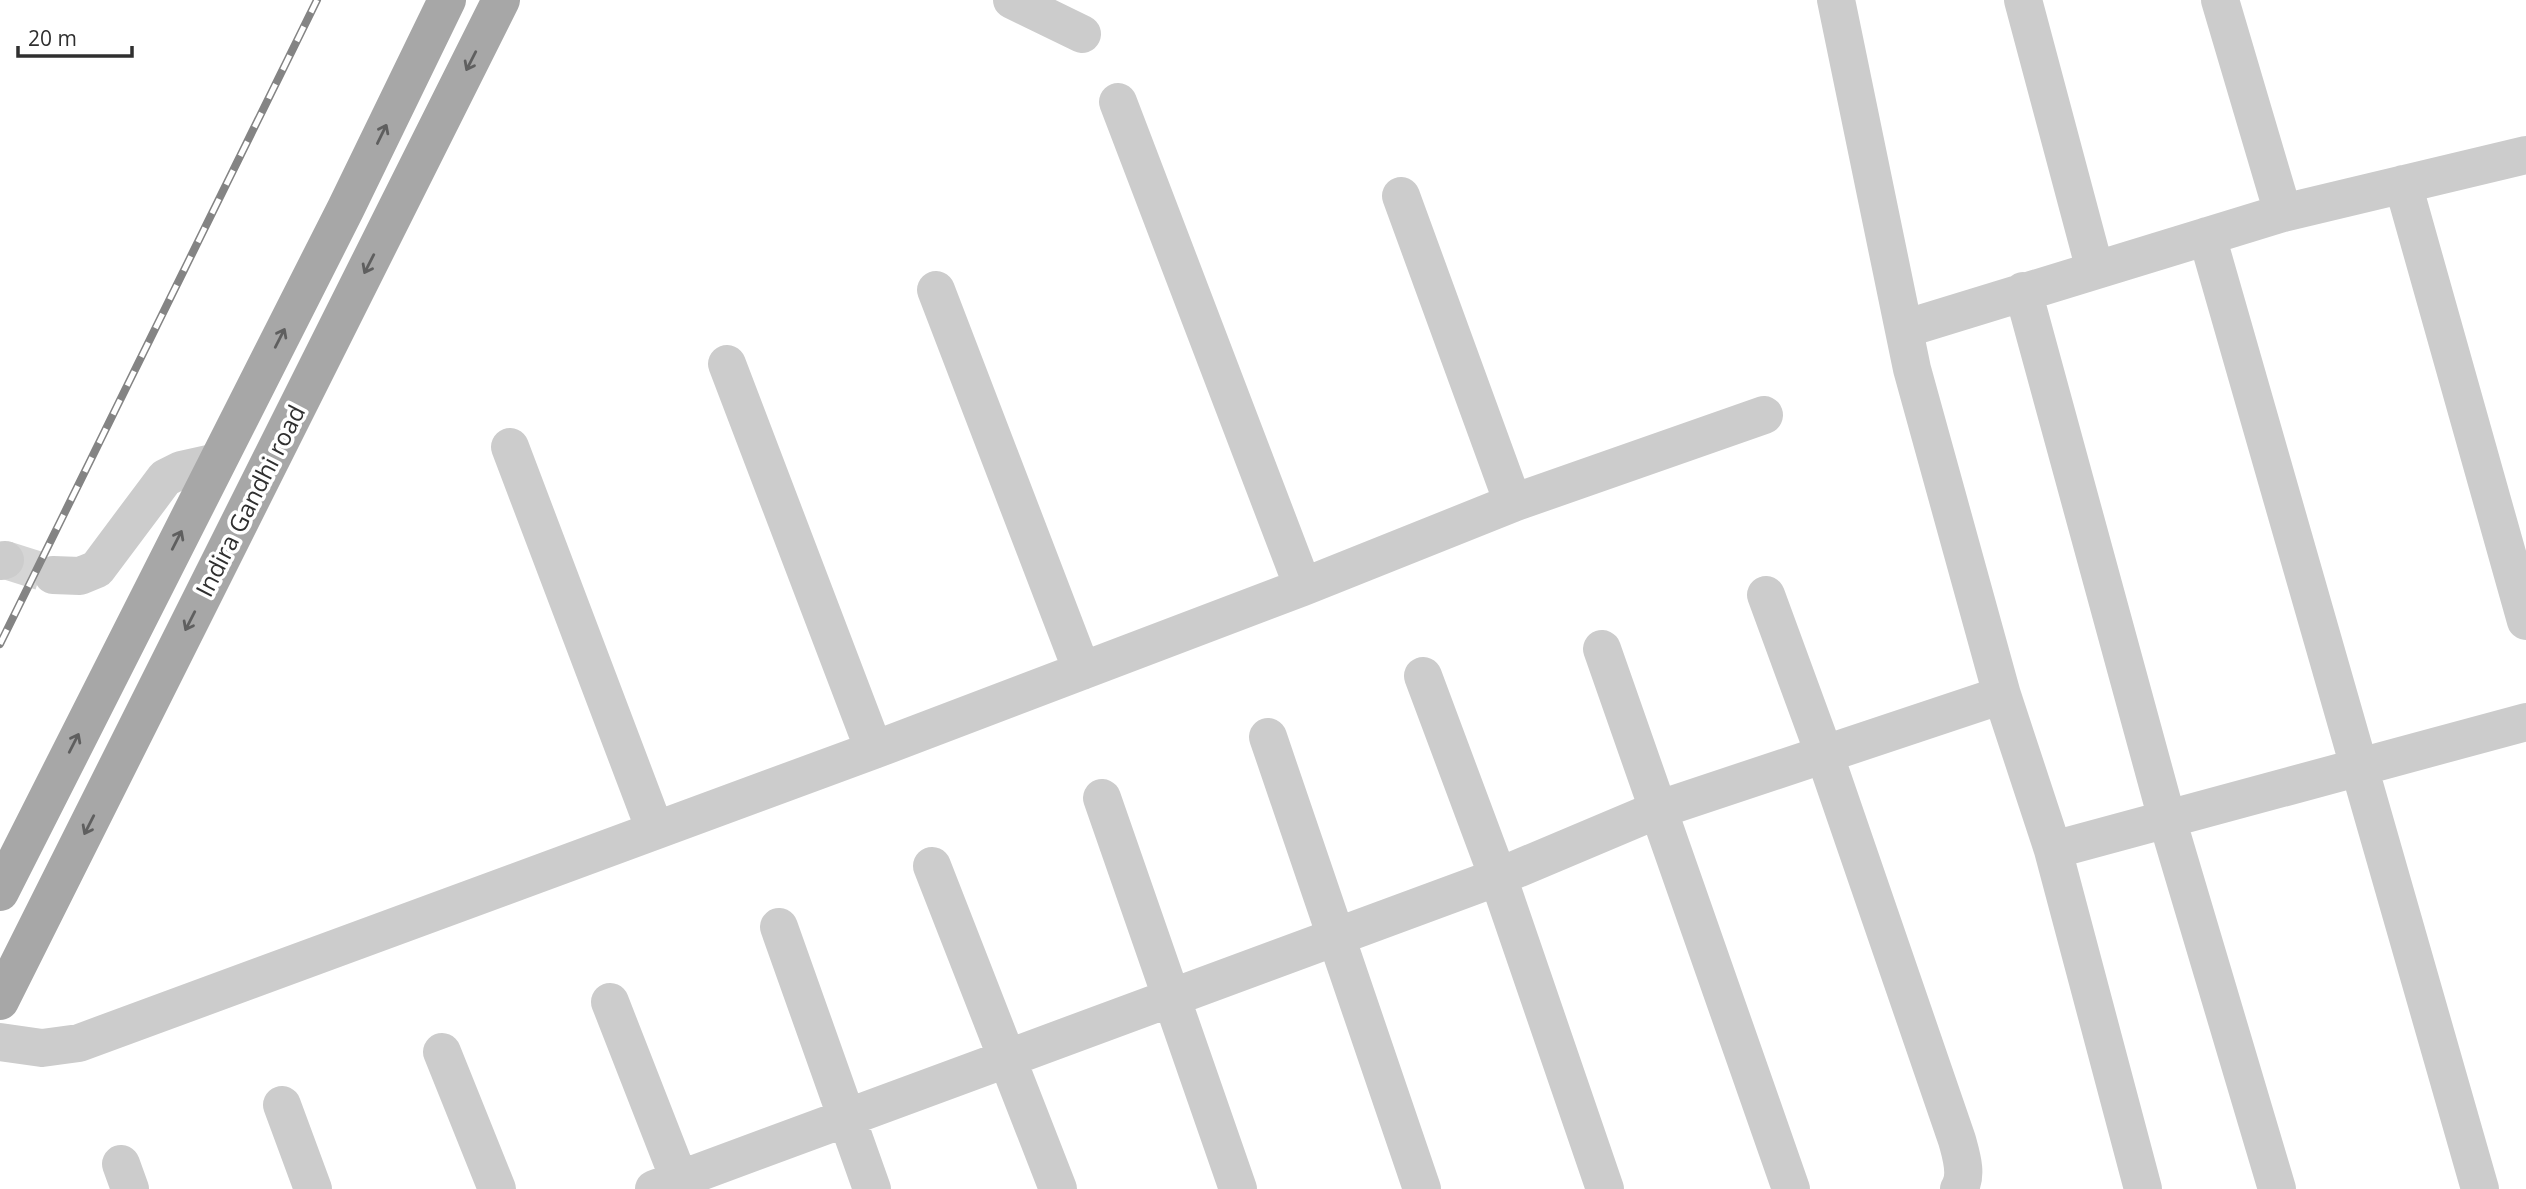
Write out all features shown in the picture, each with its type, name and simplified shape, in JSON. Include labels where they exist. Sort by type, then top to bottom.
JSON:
[{"type":"main road","name":"Indira Gandhi road","points":[[0,892],[346,208],[447,0]]},
{"type":"main road","name":"Indira Gandhi road","points":[[0,1002],[501,0]]},
{"type":"street","points":[[1012,0],[1082,34]]},
{"type":"street","points":[[1836,0],[1904,329],[2002,695],[2053,850],[2143,1189]]},
{"type":"street","points":[[2023,0],[2095,270]]},
{"type":"street","points":[[2220,0],[2283,213]]},
{"type":"street","points":[[1118,102],[1303,587]]},
{"type":"street","points":[[1904,329],[2283,213],[2526,155]]},
{"type":"street","points":[[2403,184],[2526,621]]},
{"type":"street","points":[[1401,196],[1513,503]]},
{"type":"street","points":[[2207,236],[2480,1189]]},
{"type":"street","points":[[936,290],[1082,671]]},
{"type":"street","points":[[2023,291],[2167,819],[2277,1189]]},
{"type":"street","points":[[727,364],[873,750]]},
{"type":"street","points":[[0,1042],[42,1048],[79,1043],[873,750],[1303,587],[1513,503],[1764,415]]},
{"type":"street","points":[[510,446],[655,830]]},
{"type":"street","points":[[54,575],[80,576],[97,569],[165,478],[181,470],[217,462]]},
{"type":"street","points":[[1766,595],[1825,756],[1958,1140],[1964,1165],[1962,1187]]},
{"type":"street","points":[[1602,649],[1791,1189]]},
{"type":"street","points":[[1423,676],[1498,877],[1605,1189]]},
{"type":"street","points":[[610,1002],[673,1186],[846,1117],[1171,995],[1498,877],[1657,810],[2002,695]]},
{"type":"street","points":[[2053,850],[2526,722]]},
{"type":"street","points":[[1268,737],[1422,1189]]},
{"type":"street","points":[[1102,798],[1238,1189]]},
{"type":"street","points":[[932,866],[1058,1189]]},
{"type":"street","points":[[779,928],[872,1189]]},
{"type":"street","points":[[442,1052],[497,1189]]},
{"type":"street","points":[[282,1105],[313,1189]]},
{"type":"tunnel","points":[[5,560],[53,575]]},
{"type":"railway","points":[[0,644],[317,0]]}]
